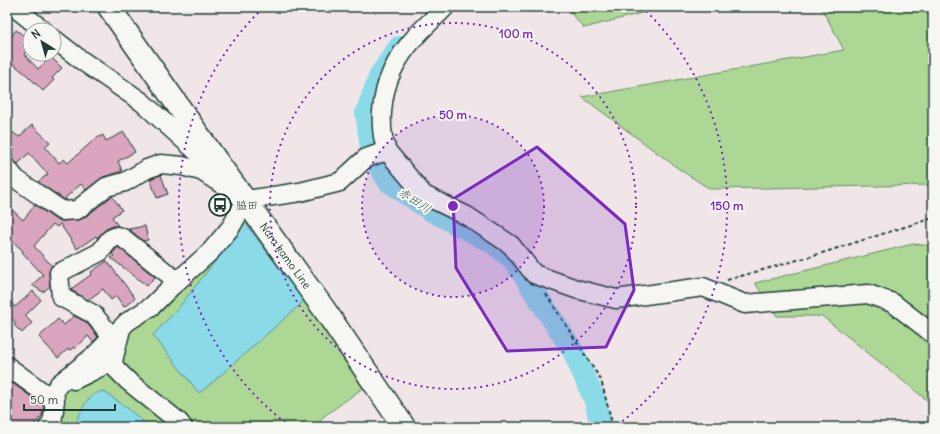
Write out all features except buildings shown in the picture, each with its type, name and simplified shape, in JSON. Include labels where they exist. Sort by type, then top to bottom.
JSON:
[{"type":"main road","name":"Nara kamo Line","points":[[109,7],[216,160],[324,309],[404,427]]},
{"type":"street","points":[[14,7],[33,22]]},
{"type":"street","points":[[445,7],[407,47],[390,76],[383,98],[381,123],[387,151],[424,194],[467,216],[511,246],[534,274],[576,289],[616,299],[703,287],[745,304],[868,294],[893,303],[933,334]]},
{"type":"street","points":[[62,45],[142,102],[197,152],[216,160]]},
{"type":"street","points":[[7,168],[16,179],[62,211],[77,210],[106,187],[125,182],[146,169],[162,164],[182,166],[201,171],[246,200],[300,192],[340,182],[366,158],[370,158],[387,151]]},
{"type":"street","points":[[48,427],[52,422],[55,396],[59,384],[95,355],[127,322],[152,306],[177,281],[211,251],[231,227],[246,200]]},
{"type":"street","points":[[117,333],[93,314],[61,297],[59,273],[100,252],[110,239],[116,236],[123,238],[177,281]]},
{"type":"street","points":[[117,333],[113,361],[117,371],[179,422],[183,427]]},
{"type":"street","points":[[55,396],[113,361]]},
{"type":"street","points":[[7,366],[55,396]]},
{"type":"path","points":[[703,287],[822,253],[933,218]]},
{"type":"path","points":[[534,274],[601,380],[613,427]]},
{"type":"highlighted area","points":[[537,147],[625,224],[634,290],[606,347],[507,351],[456,268],[453,199]]},
{"type":"green space","points":[[565,7],[665,7],[584,28]]},
{"type":"green space","points":[[821,7],[933,7],[933,185],[710,189],[679,169],[582,97],[844,50]]},
{"type":"green space","points":[[913,244],[933,246],[933,405],[822,316],[777,316],[755,283]]},
{"type":"green space","points":[[217,250],[221,254],[176,311],[153,335],[199,393],[304,301],[363,388],[323,417],[316,427],[186,427],[119,369],[124,331]]},
{"type":"green space","points":[[111,365],[179,427],[150,427],[122,404],[103,391],[89,398],[74,427],[52,427],[60,393],[70,385]]},
{"type":"water","points":[[246,224],[304,301],[199,393],[153,335],[176,311],[221,254],[217,250],[240,225]]},
{"type":"water","points":[[103,391],[122,404],[150,427],[74,427],[84,405],[88,400],[97,393]]},
{"type":"waterway","name":"赤田川","points":[[399,47],[380,75],[366,113],[372,155],[389,182],[430,210],[493,243],[514,260],[573,351],[596,403],[601,427]]},
{"type":"place","name":"脇田","points":[[220,205]]}]
